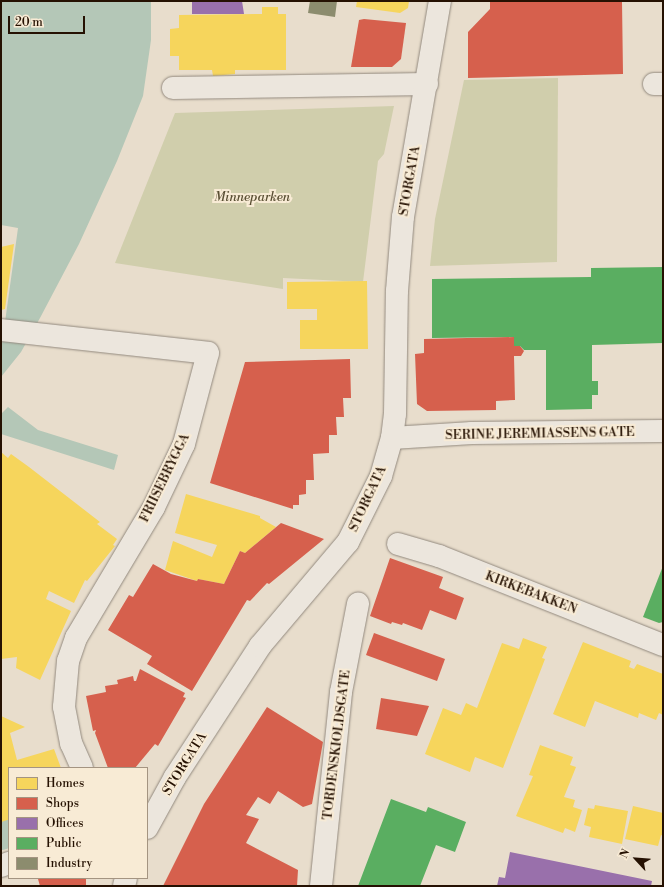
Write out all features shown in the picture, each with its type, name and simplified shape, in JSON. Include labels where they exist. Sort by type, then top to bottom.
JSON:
[{"type":"street","name":"STORGATA","points":[[148,826],[175,777],[260,646],[348,542],[381,476],[392,438],[399,258],[403,217],[428,84],[440,1]]},
{"type":"street","points":[[172,88],[428,84]]},
{"type":"street","name":"FRIISEBRYGGA","points":[[3,330],[208,354],[184,444],[154,507],[76,638],[68,661],[64,707],[71,743],[82,767]]},
{"type":"street","name":"SERINE JEREMIASSENS GATE","points":[[392,438],[472,433],[663,431]]},
{"type":"street","name":"KIRKEBAKKEN","points":[[398,544],[440,556],[663,644]]},
{"type":"street","name":"TORDENSKIOLDSGATE","points":[[321,886],[341,692],[358,604]]},
{"type":"green space","points":[[558,78],[557,262],[430,266],[435,219],[464,80]]},
{"type":"green space","name":"Minneparken","points":[[394,106],[384,154],[378,161],[363,282],[283,278],[283,289],[115,263],[175,113]]},
{"type":"shaded area","points":[[1,1],[151,1],[151,40],[143,96],[117,161],[79,244],[40,318],[21,352],[1,377],[1,351],[18,228],[1,225]]},
{"type":"shaded area","points":[[8,407],[38,430],[118,455],[114,470],[1,434],[1,414]]},
{"type":"building: Homes","points":[[357,1],[409,1],[408,8],[400,13],[356,7]]},
{"type":"building: Homes","points":[[262,7],[278,7],[278,14],[286,14],[286,70],[235,70],[235,74],[213,76],[212,70],[179,70],[179,56],[170,56],[170,29],[179,28],[179,15],[262,14]]},
{"type":"building: Homes","points":[[14,244],[5,309],[1,310],[1,247]]},
{"type":"building: Homes","points":[[367,281],[368,349],[300,349],[300,320],[317,320],[317,309],[287,309],[287,282]]},
{"type":"building: Homes","points":[[1,452],[8,458],[11,454],[29,467],[100,522],[97,524],[117,539],[113,545],[115,546],[87,581],[85,580],[74,603],[49,591],[46,599],[71,611],[40,680],[16,668],[17,657],[1,659]]},
{"type":"building: Homes","points":[[186,494],[260,516],[260,518],[276,527],[245,553],[240,551],[224,584],[198,579],[197,581],[165,570],[173,541],[212,557],[217,545],[175,533]]},
{"type":"building: Homes","points":[[523,638],[547,647],[542,658],[545,659],[503,768],[475,757],[470,772],[425,754],[443,708],[461,715],[466,703],[477,708],[502,643],[519,649]]},
{"type":"building: Homes","points":[[583,642],[631,661],[629,667],[634,669],[637,664],[663,674],[663,715],[659,713],[656,720],[639,713],[638,718],[595,701],[585,727],[553,714]]},
{"type":"building: Homes","points":[[1,716],[25,727],[10,733],[17,760],[54,749],[61,767],[8,767],[8,825],[1,828]]},
{"type":"building: Homes","points":[[540,745],[573,757],[570,765],[576,767],[564,797],[575,800],[573,807],[582,810],[575,832],[565,828],[563,833],[516,816],[533,776],[529,775]]},
{"type":"building: Homes","points":[[595,805],[628,811],[622,844],[589,837],[591,827],[584,825],[588,808],[594,809]]},
{"type":"building: Homes","points":[[633,806],[663,813],[663,836],[661,835],[658,846],[625,839]]},
{"type":"building: Shops","points":[[490,1],[622,1],[623,74],[468,78],[468,32],[490,9]]},
{"type":"building: Shops","points":[[364,19],[406,23],[401,59],[392,67],[351,67],[359,20]]},
{"type":"building: Shops","points":[[514,337],[514,346],[520,346],[524,351],[521,356],[514,356],[515,400],[496,401],[496,410],[427,411],[417,404],[415,354],[424,353],[424,339]]},
{"type":"building: Shops","points":[[350,359],[351,398],[343,398],[344,417],[336,417],[337,435],[329,435],[329,453],[313,454],[314,480],[306,480],[306,494],[299,495],[299,505],[293,505],[293,509],[210,483],[245,362]]},
{"type":"building: Shops","points":[[281,523],[324,539],[269,584],[267,583],[250,601],[247,600],[192,691],[147,664],[152,656],[108,630],[129,595],[133,597],[153,564],[171,574],[197,581],[198,579],[224,584],[240,551],[245,553]]},
{"type":"building: Shops","points":[[390,558],[443,577],[439,588],[464,598],[456,620],[430,610],[422,630],[403,623],[402,625],[392,622],[391,624],[370,616]]},
{"type":"building: Shops","points":[[374,633],[445,659],[437,681],[366,655]]},
{"type":"building: Shops","points":[[140,669],[185,693],[183,697],[186,698],[158,746],[155,744],[136,767],[108,767],[95,733],[96,730],[93,731],[86,696],[106,692],[105,686],[118,684],[117,680],[133,676],[134,681],[136,681]]},
{"type":"building: Shops","points":[[381,698],[429,706],[417,736],[376,729]]},
{"type":"building: Shops","points":[[267,707],[323,742],[312,804],[303,807],[278,791],[270,804],[258,797],[246,815],[259,819],[246,843],[298,870],[297,886],[163,886],[204,804]]},
{"type":"building: Shops","points":[[38,879],[86,879],[86,886],[40,886]]},
{"type":"building: Offices","points":[[192,1],[242,1],[244,14],[192,14]]},
{"type":"building: Offices","points":[[510,852],[652,881],[651,886],[497,886],[499,877],[505,878]]},
{"type":"building: Public","points":[[663,267],[663,343],[592,345],[592,381],[598,381],[598,395],[592,395],[592,409],[546,410],[546,350],[524,350],[520,346],[514,346],[514,337],[432,338],[432,279],[591,277],[591,268]]},
{"type":"building: Public","points":[[663,566],[663,622],[659,623],[643,617]]},
{"type":"building: Public","points":[[391,799],[426,812],[428,807],[466,822],[455,852],[436,845],[420,886],[358,886]]},
{"type":"building: Industry","points":[[310,1],[337,1],[335,17],[308,13]]},
{"type":"waterway","points":[[1,836],[8,833]]}]
